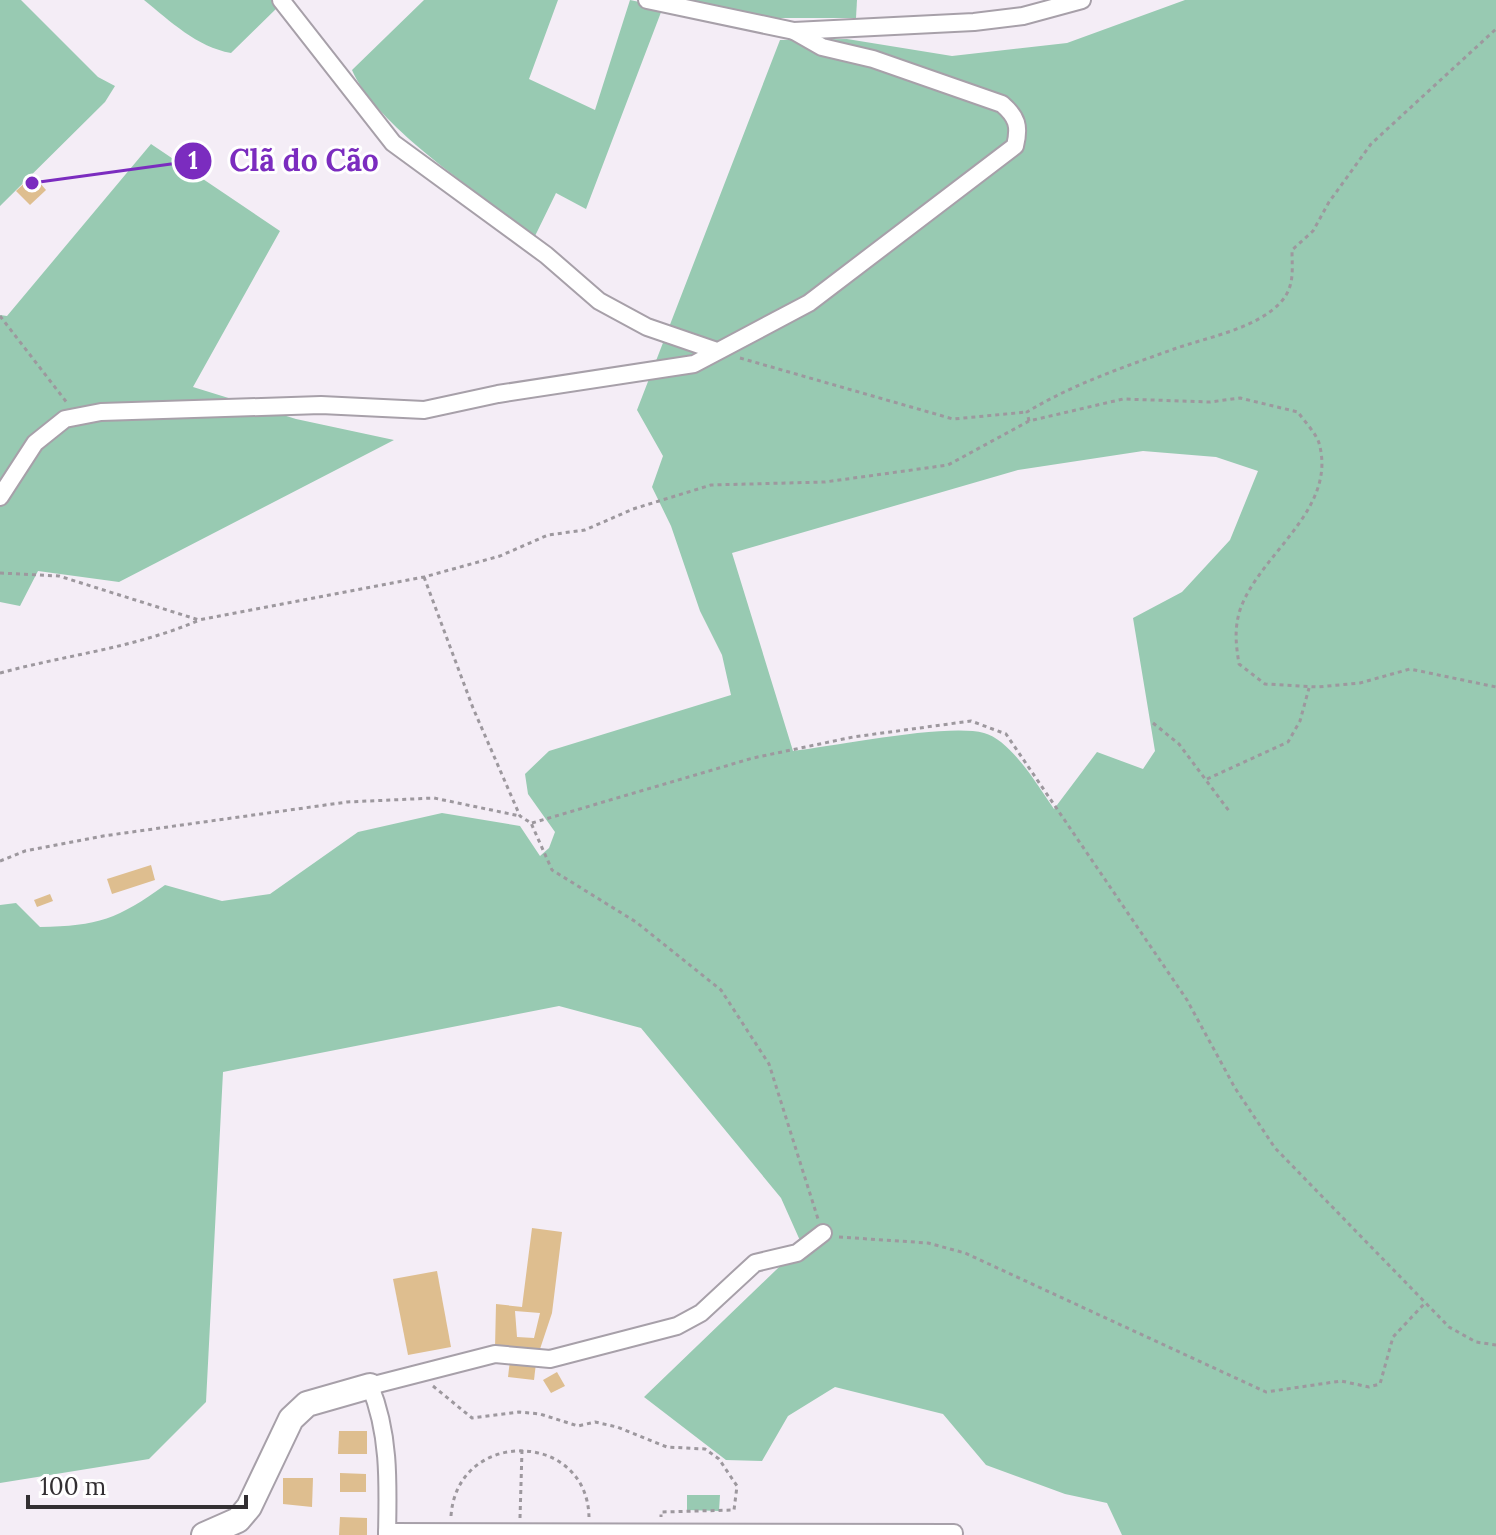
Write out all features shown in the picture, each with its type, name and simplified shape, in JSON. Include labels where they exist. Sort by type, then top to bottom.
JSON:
[{"type":"street","points":[[281,0],[393,143],[499,219],[599,301],[647,327],[714,350]]},
{"type":"street","points":[[647,0],[794,31],[974,22],[1023,16],[1082,0]]},
{"type":"street","points":[[0,497],[35,443],[65,419],[78,416],[101,412],[321,405],[424,410],[498,394],[694,364],[714,350],[756,333],[809,303],[1015,146],[1019,130],[1015,115],[1002,104],[873,59],[822,47],[794,31]]},
{"type":"street","points":[[204,1535],[239,1528],[291,1419],[307,1404],[495,1354],[550,1359],[677,1326],[701,1313],[755,1263],[797,1253],[823,1233]]},
{"type":"street","points":[[370,1386],[384,1432],[387,1533],[954,1533]]},
{"type":"path","points":[[714,350],[953,419],[1027,412],[1049,399],[1127,366],[1257,320],[1280,303],[1292,284],[1292,250],[1313,231],[1329,202],[1371,144],[1496,29]]},
{"type":"path","points":[[0,316],[78,416]]},
{"type":"path","points":[[0,673],[55,657],[158,638],[199,620],[424,577],[500,556],[548,535],[585,530],[633,509],[711,485],[825,482],[948,465],[1029,421],[1123,399],[1210,402],[1240,398],[1298,412],[1318,442],[1320,477],[1298,526],[1267,565],[1241,608],[1235,640],[1239,664],[1265,684],[1309,687],[1360,683],[1410,669],[1496,687]]},
{"type":"path","points":[[1027,412],[1029,421]]},
{"type":"path","points":[[0,573],[59,576],[199,620]]},
{"type":"path","points":[[424,577],[473,708],[520,816]]},
{"type":"path","points":[[1207,779],[1288,742],[1300,721],[1309,687]]},
{"type":"path","points":[[531,823],[777,754],[853,737],[971,721],[1006,734],[1187,1000],[1235,1088],[1275,1148],[1449,1327],[1476,1342],[1496,1345]]},
{"type":"path","points":[[1153,723],[1179,744],[1229,811]]},
{"type":"path","points":[[0,861],[25,851],[103,836],[347,802],[434,798],[520,816],[531,823],[552,870],[636,922],[721,990],[769,1064],[823,1233],[852,1240],[928,1243],[965,1253],[1266,1392],[1341,1381],[1369,1387],[1380,1384],[1393,1337],[1424,1304]]},
{"type":"path","points":[[417,1374],[472,1418],[519,1412],[540,1414],[578,1426],[602,1424],[667,1447],[705,1449],[719,1459],[737,1486],[734,1510],[661,1512],[657,1533]]},
{"type":"path","points":[[519,1534],[522,1450]]},
{"type":"path","points":[[451,1532],[455,1496],[467,1475],[497,1453],[522,1450],[546,1454],[575,1477],[586,1498],[589,1533]]},
{"type":"green space","points":[[0,0],[21,0],[98,77],[115,86],[105,102],[0,206]]},
{"type":"green space","points":[[144,0],[276,0],[280,5],[231,53],[195,39]]},
{"type":"green space","points":[[424,0],[558,0],[529,79],[595,110],[630,0],[663,7],[586,209],[556,193],[535,236],[434,160],[384,115],[365,92],[352,70]]},
{"type":"green space","points":[[686,0],[857,0],[856,18],[775,18]]},
{"type":"green space","points":[[1185,0],[1496,0],[1496,1535],[1122,1535],[1107,1503],[1065,1494],[986,1465],[943,1414],[835,1387],[788,1416],[762,1461],[726,1460],[644,1397],[802,1245],[781,1198],[641,1028],[559,1006],[223,1072],[206,1402],[149,1459],[0,1483],[0,905],[16,903],[40,927],[77,925],[107,918],[134,906],[165,885],[222,901],[270,894],[358,832],[442,813],[520,826],[540,856],[549,848],[555,832],[528,794],[525,774],[549,751],[731,695],[722,655],[700,611],[671,526],[652,487],[663,456],[637,410],[780,40],[847,39],[952,56],[1067,43]],"holes":[[[1143,451],[1216,457],[1258,471],[1230,540],[1182,592],[1133,618],[1155,751],[1143,769],[1097,752],[1054,809],[1014,754],[994,737],[984,733],[919,733],[793,751],[732,553],[1018,470]]]},
{"type":"green space","points":[[151,144],[280,231],[193,387],[296,419],[394,440],[119,582],[38,571],[20,606],[0,602],[0,315],[7,316]]},
{"type":"green space","points":[[687,1495],[720,1495],[719,1511],[687,1510]]},
{"type":"building","points":[[33,175],[46,190],[30,205],[16,191]]},
{"type":"building","points":[[151,865],[155,880],[112,894],[107,879]]},
{"type":"building","points":[[50,894],[53,901],[37,907],[34,900]]},
{"type":"building","points":[[532,1228],[562,1232],[552,1313],[538,1355],[495,1348],[496,1304],[522,1307]],"holes":[[[515,1311],[540,1313],[534,1338],[517,1337]]]},
{"type":"building","points":[[437,1271],[451,1347],[408,1355],[393,1279]]},
{"type":"building","points":[[510,1360],[536,1363],[534,1380],[508,1377]]},
{"type":"building","points":[[557,1372],[565,1386],[551,1393],[543,1380]]},
{"type":"building","points":[[339,1431],[367,1431],[367,1454],[338,1454]]},
{"type":"building","points":[[340,1473],[366,1474],[366,1492],[340,1492]]},
{"type":"building","points":[[283,1478],[313,1478],[312,1507],[283,1504]]},
{"type":"building","points":[[340,1517],[367,1518],[367,1535],[339,1535]]},
{"type":"place","name":"Clã do Cão","points":[[32,183]]}]
